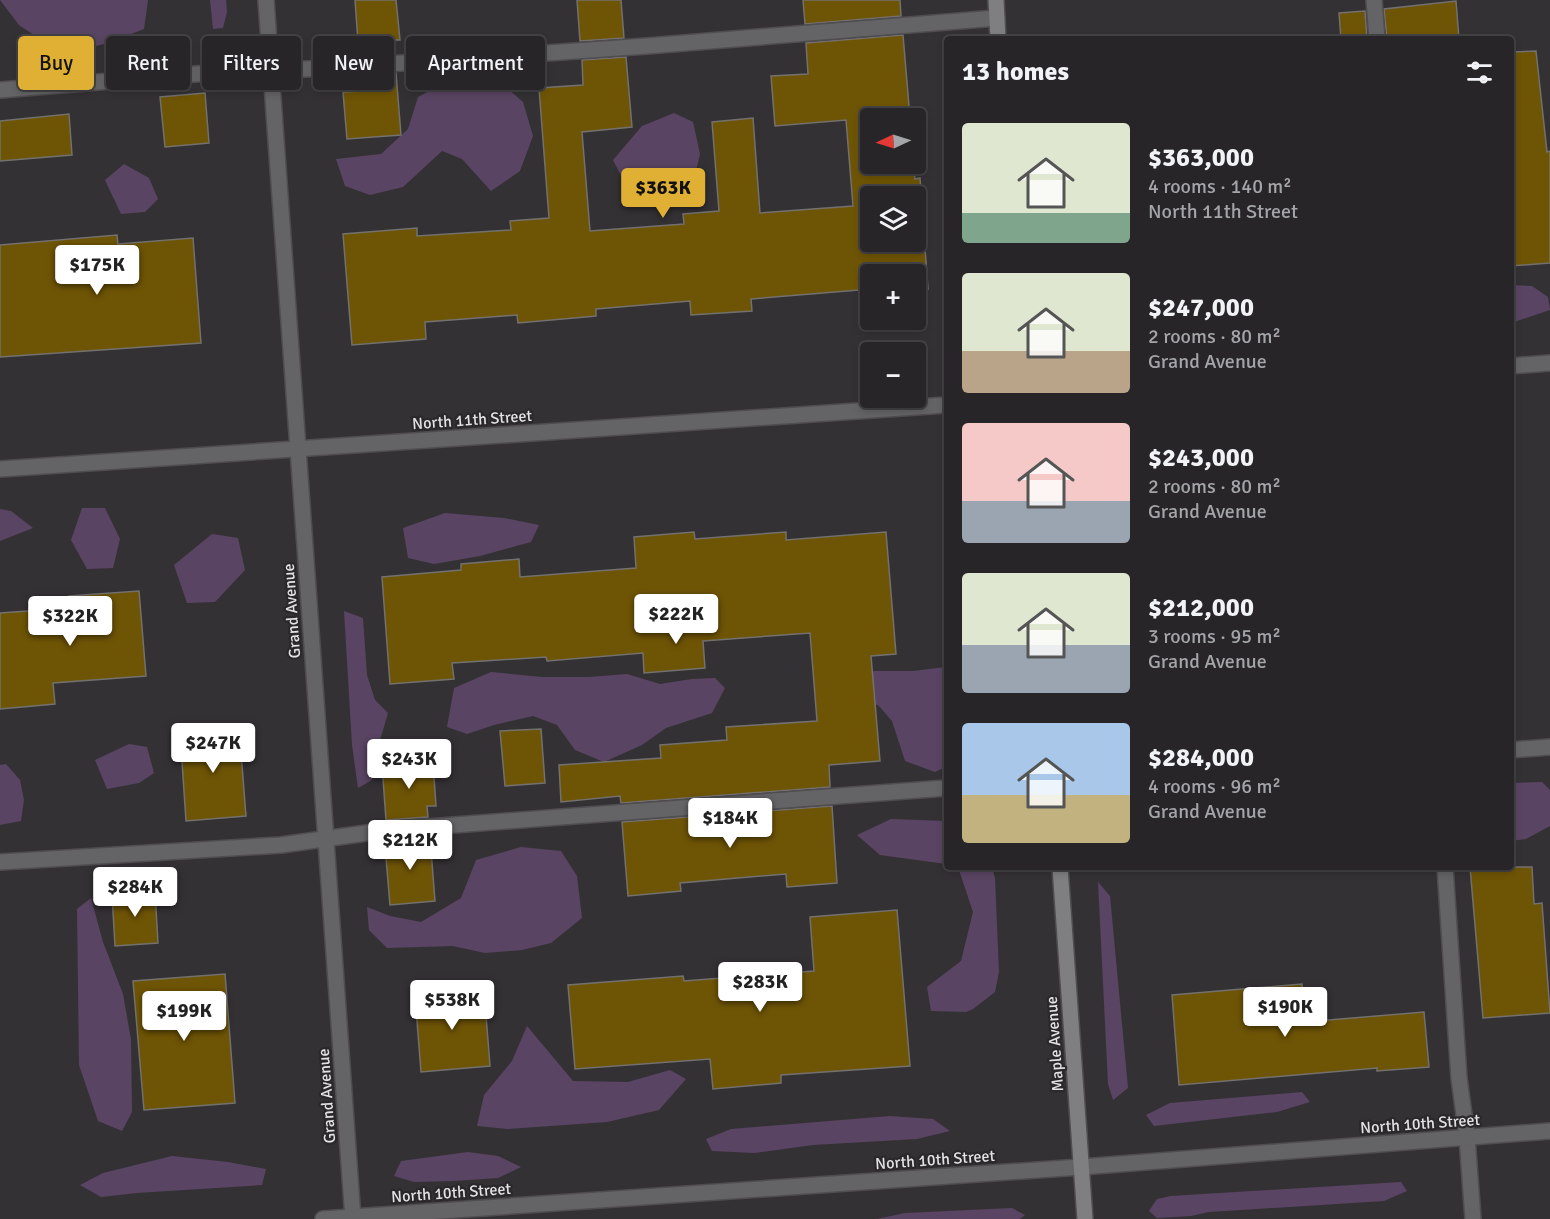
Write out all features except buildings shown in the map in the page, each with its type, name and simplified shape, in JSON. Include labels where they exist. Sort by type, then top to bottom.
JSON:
[{"type":"main road","points":[[996,0],[999,36]]},
{"type":"main road","name":"Maple Avenue","points":[[1060,870],[1085,1219]]},
{"type":"street","name":"Grand Avenue","points":[[266,0],[269,36]]},
{"type":"street","points":[[1374,0],[1377,36]]},
{"type":"street","points":[[301,69],[646,46],[997,18]]},
{"type":"street","points":[[0,90],[202,73]]},
{"type":"street","name":"Grand Avenue","points":[[272,90],[353,1218]]},
{"type":"street","points":[[1514,366],[1550,363]]},
{"type":"street","name":"North 11th Street","points":[[0,469],[944,405]]},
{"type":"street","points":[[1514,750],[1550,747]]},
{"type":"street","points":[[0,862],[281,846],[388,830],[944,788]]},
{"type":"street","points":[[1445,870],[1473,1219]]},
{"type":"street","name":"North 10th Street","points":[[323,1219],[1081,1167],[1550,1131]]},
{"type":"shaded area","points":[[0,0],[148,0],[144,29],[126,36],[106,36],[106,43],[94,46],[94,36],[35,36],[19,25]]},
{"type":"shaded area","points":[[210,0],[226,0],[227,12],[223,28],[213,29]]},
{"type":"shaded area","points":[[431,90],[509,90],[523,102],[533,136],[520,171],[491,191],[462,159],[442,151],[403,187],[370,195],[345,186],[336,159],[381,154],[408,129],[418,97]]},
{"type":"shaded area","points":[[674,113],[693,122],[700,154],[695,175],[673,184],[629,191],[613,160],[642,126]]},
{"type":"shaded area","points":[[124,164],[149,178],[158,199],[145,212],[121,214],[105,180]]},
{"type":"shaded area","points":[[1514,285],[1532,286],[1548,297],[1550,310],[1514,322]]},
{"type":"shaded area","points":[[82,508],[105,508],[120,539],[113,568],[87,569],[71,540]]},
{"type":"shaded area","points":[[0,509],[11,511],[33,528],[0,541]]},
{"type":"shaded area","points":[[445,513],[504,518],[539,525],[531,542],[480,556],[434,564],[408,558],[403,528]]},
{"type":"shaded area","points":[[212,534],[238,538],[245,570],[215,602],[187,603],[174,565]]},
{"type":"shaded area","points":[[344,611],[363,618],[367,675],[375,700],[388,713],[378,747],[372,780],[358,788],[352,745]]},
{"type":"shaded area","points":[[944,667],[944,768],[935,772],[905,761],[892,721],[878,705],[852,703],[828,676],[875,671],[913,671]]},
{"type":"shaded area","points":[[491,672],[542,677],[627,674],[660,684],[715,678],[725,688],[712,713],[666,728],[642,745],[604,762],[575,750],[557,725],[533,716],[467,734],[447,727],[454,688]]},
{"type":"shaded area","points":[[129,744],[147,747],[154,773],[139,783],[107,789],[95,760]]},
{"type":"shaded area","points":[[6,764],[20,780],[24,800],[21,821],[0,825],[0,765]]},
{"type":"shaded area","points":[[1542,782],[1550,790],[1550,826],[1526,839],[1514,841],[1514,783]]},
{"type":"shaded area","points":[[891,819],[944,821],[944,864],[880,855],[857,835]]},
{"type":"shaded area","points":[[521,847],[561,851],[577,876],[582,918],[551,943],[522,950],[485,953],[453,946],[387,948],[369,930],[367,907],[390,916],[421,922],[461,898],[476,860]]},
{"type":"shaded area","points":[[959,870],[993,870],[999,972],[995,992],[966,1012],[931,1011],[927,987],[961,961],[973,912]]},
{"type":"shaded area","points":[[1098,882],[1110,896],[1128,1088],[1113,1100],[1108,1084]]},
{"type":"shaded area","points":[[91,898],[103,942],[123,994],[131,1040],[132,1112],[122,1131],[98,1121],[79,1065],[77,909]]},
{"type":"shaded area","points":[[527,1026],[573,1081],[628,1082],[670,1070],[686,1079],[659,1110],[607,1122],[508,1129],[477,1126],[484,1095],[512,1061]]},
{"type":"shaded area","points":[[1302,1092],[1310,1102],[1277,1112],[1154,1126],[1146,1115],[1170,1103]]},
{"type":"shaded area","points":[[890,1116],[933,1119],[950,1131],[917,1139],[813,1145],[754,1153],[712,1151],[706,1139],[731,1129]]},
{"type":"shaded area","points":[[468,1152],[498,1156],[521,1167],[498,1178],[414,1182],[394,1176],[401,1161]]},
{"type":"shaded area","points":[[172,1156],[266,1169],[262,1185],[101,1197],[80,1185],[103,1173]]},
{"type":"shaded area","points":[[1401,1182],[1407,1191],[1384,1201],[1209,1212],[1191,1216],[1157,1218],[1149,1211],[1157,1199],[1171,1196]]},
{"type":"shaded area","points":[[1012,1208],[1025,1215],[1020,1219],[877,1219],[905,1213]]}]
